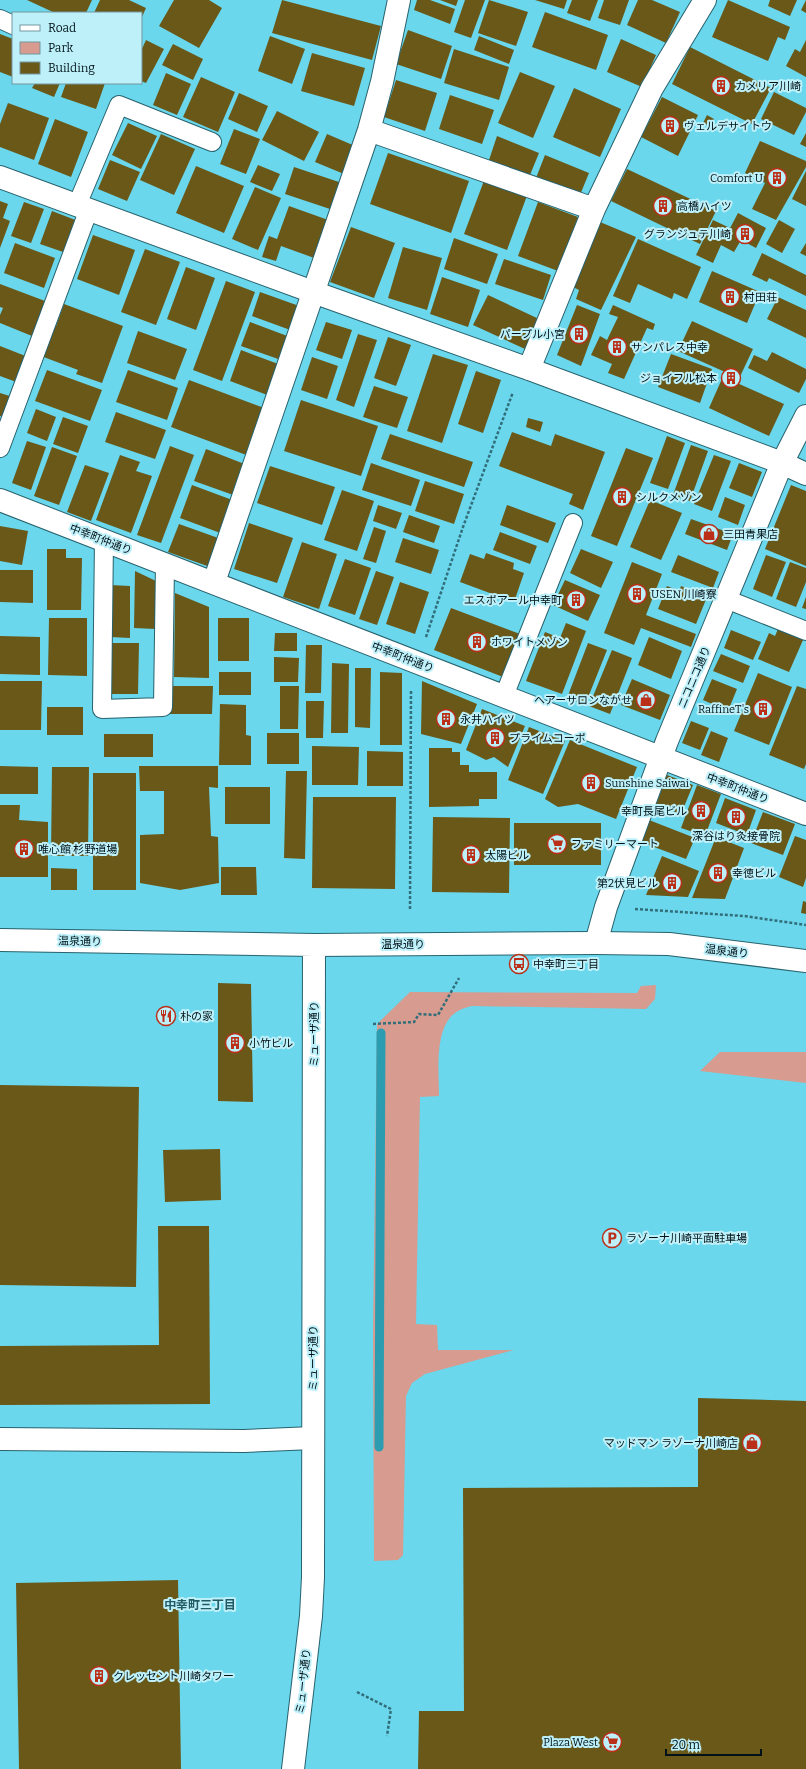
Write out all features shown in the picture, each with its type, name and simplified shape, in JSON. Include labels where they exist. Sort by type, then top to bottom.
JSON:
[{"type":"street","points":[[214,582],[369,130],[382,82],[399,0]]},
{"type":"street","points":[[526,368],[594,209],[652,88],[705,0]]},
{"type":"street","points":[[369,130],[594,209]]},
{"type":"street","points":[[0,177],[313,292],[526,368],[782,463],[806,474]]},
{"type":"street","name":"ニコニコ通り","points":[[596,943],[606,907],[660,758],[782,463],[806,416]]},
{"type":"street","name":"中幸町仲通り","points":[[0,500],[214,582],[806,814]]},
{"type":"street","name":"温泉通り","points":[[0,940],[314,945],[596,943],[669,944],[806,961]]},
{"type":"street","name":"ミューザ通り","points":[[293,1769],[311,1616],[313,1577],[314,945]]},
{"type":"street","points":[[0,1439],[244,1441],[313,1438]]},
{"type":"lane","points":[[0,19],[12,24]]},
{"type":"lane","points":[[0,448],[119,105],[212,142]]},
{"type":"lane","points":[[504,696],[572,523]]},
{"type":"lane","points":[[104,540],[102,709],[163,707],[165,563]]},
{"type":"lane","points":[[726,599],[806,631]]},
{"type":"path","points":[[410,909],[411,675],[417,662],[463,528],[526,368]]},
{"type":"path","points":[[633,908],[744,916],[806,925]]},
{"type":"path","points":[[373,1024],[414,1022],[419,1014],[438,1015],[459,978]]},
{"type":"path","points":[[357,1692],[391,1709],[387,1736]]},
{"type":"green space","points":[[656,985],[655,999],[646,1009],[472,1006],[461,1009],[451,1016],[445,1025],[439,1048],[439,1096],[420,1097],[416,1324],[437,1325],[438,1350],[514,1350],[425,1374],[412,1383],[406,1396],[403,1555],[398,1560],[374,1561],[373,1334],[377,1024],[410,992],[637,993],[641,986]]},
{"type":"green space","points":[[720,1052],[806,1052],[806,1083],[700,1071]]},
{"type":"building","points":[[27,0],[92,0],[86,12],[53,12]]},
{"type":"building","points":[[100,0],[129,0],[146,8],[142,17],[142,12],[94,12]]},
{"type":"building","points":[[174,0],[209,0],[222,8],[199,48],[159,26]]},
{"type":"building","points":[[282,0],[381,26],[372,60],[272,33]]},
{"type":"building","points":[[417,0],[430,0],[455,9],[450,24],[414,10]]},
{"type":"building","points":[[440,0],[458,0],[456,6]]},
{"type":"building","points":[[465,0],[485,0],[471,38],[454,32]]},
{"type":"building","points":[[489,0],[528,12],[516,46],[478,33]]},
{"type":"building","points":[[535,0],[567,0],[564,9]]},
{"type":"building","points":[[572,0],[598,0],[590,21],[567,13]]},
{"type":"building","points":[[604,0],[629,0],[620,25],[598,18]]},
{"type":"building","points":[[638,0],[652,0],[680,12],[666,43],[627,25]]},
{"type":"building","points":[[728,0],[790,27],[785,40],[778,37],[768,61],[712,37]]},
{"type":"building","points":[[770,0],[797,0],[790,16],[768,6]]},
{"type":"building","points":[[806,0],[806,13],[801,10]]},
{"type":"building","points":[[545,12],[608,35],[596,70],[532,47]]},
{"type":"building","points":[[408,30],[452,46],[441,79],[396,64]]},
{"type":"building","points":[[0,34],[12,39],[12,77],[0,72]]},
{"type":"building","points":[[270,36],[305,49],[292,84],[258,71]]},
{"type":"building","points":[[479,36],[514,50],[509,64],[474,50]]},
{"type":"building","points":[[621,39],[656,55],[642,87],[607,72]]},
{"type":"building","points":[[146,40],[164,49],[146,83],[142,81],[142,49]]},
{"type":"building","points":[[806,40],[806,77],[786,66],[795,49],[800,52]]},
{"type":"building","points":[[173,44],[203,59],[193,80],[162,65]]},
{"type":"building","name":"カメリア川崎","points":[[690,47],[771,88],[752,124],[672,84]]},
{"type":"building","points":[[454,49],[509,67],[499,100],[444,83]]},
{"type":"building","points":[[312,53],[365,68],[354,106],[301,91]]},
{"type":"building","points":[[520,72],[555,86],[533,138],[498,123]]},
{"type":"building","points":[[166,73],[191,84],[177,115],[153,105]]},
{"type":"building","points":[[201,77],[235,92],[218,132],[183,117]]},
{"type":"building","points":[[396,80],[437,93],[425,131],[384,117]]},
{"type":"building","points":[[34,84],[60,84],[54,97],[32,88]]},
{"type":"building","points":[[66,84],[105,84],[96,109],[61,97]]},
{"type":"building","points":[[574,88],[621,109],[600,157],[553,137]]},
{"type":"building","points":[[774,92],[806,108],[806,112],[794,135],[761,119]]},
{"type":"building","points":[[239,93],[268,106],[257,132],[228,119]]},
{"type":"building","points":[[450,95],[494,110],[482,144],[439,129]]},
{"type":"building","name":"ヴェルデサイトウ","points":[[662,97],[698,115],[678,156],[641,137]]},
{"type":"building","points":[[8,103],[49,118],[34,160],[0,147],[0,124]]},
{"type":"building","points":[[277,111],[319,132],[304,161],[262,140]]},
{"type":"building","points":[[707,115],[714,119],[710,126],[703,123]]},
{"type":"building","points":[[55,119],[88,132],[71,177],[38,164]]},
{"type":"building","points":[[128,123],[157,136],[141,169],[112,155]]},
{"type":"building","points":[[234,129],[260,139],[246,174],[220,164]]},
{"type":"building","points":[[806,133],[806,147],[800,144]]},
{"type":"building","points":[[161,134],[195,149],[174,195],[140,180]]},
{"type":"building","points":[[327,134],[355,146],[344,174],[315,162]]},
{"type":"building","points":[[497,136],[539,153],[530,175],[489,160]]},
{"type":"building","name":"Comfort U","points":[[760,141],[806,161],[806,167],[776,220],[752,209],[765,183],[745,173]]},
{"type":"building","points":[[388,153],[469,181],[451,233],[370,204]]},
{"type":"building","points":[[545,155],[589,173],[580,195],[536,178]]},
{"type":"building","points":[[110,160],[140,172],[127,201],[98,189]]},
{"type":"building","points":[[258,165],[280,174],[272,191],[250,182]]},
{"type":"building","points":[[196,166],[244,186],[224,233],[176,213]]},
{"type":"building","points":[[294,167],[339,182],[330,209],[285,194]]},
{"type":"building","name":"高橋ハイツ","points":[[627,169],[716,211],[700,244],[611,201]]},
{"type":"building","points":[[806,171],[806,206],[792,199]]},
{"type":"building","points":[[485,178],[528,193],[507,250],[464,234]]},
{"type":"building","points":[[255,187],[281,198],[258,250],[232,239]]},
{"type":"building","points":[[0,201],[8,204],[3,218],[10,221],[0,248]]},
{"type":"building","points":[[24,202],[44,209],[31,243],[11,236]]},
{"type":"building","points":[[538,202],[578,217],[558,271],[518,256]]},
{"type":"building","points":[[289,206],[331,221],[317,259],[281,246],[276,261],[262,257],[269,236],[277,239]]},
{"type":"building","points":[[52,211],[78,221],[66,253],[40,244]]},
{"type":"building","points":[[738,213],[766,228],[756,248],[741,240],[734,252],[721,245],[713,263],[696,255],[713,220],[730,228],[728,232]]},
{"type":"building","points":[[779,220],[795,229],[782,253],[766,244]]},
{"type":"building","points":[[600,222],[636,237],[601,310],[576,299],[579,290],[573,287]]},
{"type":"building","points":[[351,227],[395,243],[374,298],[330,282]]},
{"type":"building","points":[[93,235],[135,250],[119,295],[77,279]]},
{"type":"building","points":[[454,238],[498,254],[487,284],[444,269]]},
{"type":"building","points":[[638,239],[701,267],[687,299],[674,293],[672,299],[638,284],[630,303],[613,296]]},
{"type":"building","points":[[15,243],[55,258],[44,288],[4,273]]},
{"type":"building","points":[[806,243],[806,256],[800,253]]},
{"type":"building","points":[[403,247],[442,258],[427,310],[388,298]]},
{"type":"building","points":[[145,249],[180,262],[156,325],[121,312]]},
{"type":"building","points":[[762,253],[806,275],[806,296],[769,278],[767,282],[752,275]]},
{"type":"building","points":[[504,259],[551,275],[543,300],[495,284]]},
{"type":"building","points":[[186,267],[215,278],[196,330],[167,319]]},
{"type":"building","name":"村田荘","points":[[712,271],[760,292],[747,323],[699,302]]},
{"type":"building","points":[[442,277],[480,290],[468,327],[430,314]]},
{"type":"building","points":[[226,281],[255,292],[222,381],[193,370]]},
{"type":"building","points":[[0,284],[45,301],[32,336],[0,323],[0,315],[3,308],[0,307]]},
{"type":"building","points":[[260,292],[302,307],[293,331],[252,316]]},
{"type":"building","points":[[488,295],[539,319],[525,349],[473,325]]},
{"type":"building","points":[[778,297],[806,310],[806,338],[767,319]]},
{"type":"building","points":[[64,304],[123,326],[102,383],[76,374],[78,370],[41,356],[52,324],[56,326]]},
{"type":"building","name":"パープル小宮","points":[[577,305],[600,314],[581,366],[557,355]]},
{"type":"building","name":"サンパレス中幸","points":[[613,305],[655,324],[653,330],[647,328],[624,379],[608,373],[612,364],[591,355],[600,336],[607,340],[618,317],[609,314]]},
{"type":"building","name":"ジョイフル松本","points":[[692,321],[753,349],[737,383],[784,404],[769,436],[709,408],[725,372],[678,351]]},
{"type":"building","points":[[250,322],[290,337],[281,360],[241,346]]},
{"type":"building","points":[[326,322],[352,330],[342,359],[316,350]]},
{"type":"building","points":[[138,331],[187,349],[175,380],[127,363]]},
{"type":"building","points":[[358,334],[377,340],[354,407],[336,400]]},
{"type":"building","points":[[388,337],[411,345],[396,386],[374,378]]},
{"type":"building","points":[[0,346],[28,357],[19,383],[0,376]]},
{"type":"building","points":[[241,350],[281,365],[270,396],[230,381]]},
{"type":"building","points":[[772,352],[806,369],[806,379],[799,393],[748,368],[754,355],[767,361]]},
{"type":"building","points":[[433,354],[468,365],[442,443],[407,431]]},
{"type":"building","points":[[671,354],[712,369],[700,403],[658,387]]},
{"type":"building","points":[[312,357],[338,366],[327,399],[301,390]]},
{"type":"building","points":[[47,370],[102,390],[90,421],[35,401]]},
{"type":"building","points":[[128,370],[178,388],[167,420],[116,402]]},
{"type":"building","points":[[476,371],[501,380],[483,433],[458,424]]},
{"type":"building","points":[[189,380],[267,409],[249,456],[171,427]]},
{"type":"building","points":[[374,386],[408,397],[397,428],[363,417]]},
{"type":"building","points":[[0,393],[13,397],[6,418],[0,416]]},
{"type":"building","points":[[301,400],[378,426],[361,476],[284,451]]},
{"type":"building","points":[[36,409],[56,417],[47,441],[27,433]]},
{"type":"building","points":[[116,412],[166,430],[155,459],[105,442]]},
{"type":"building","points":[[63,417],[88,426],[78,453],[53,444]]},
{"type":"building","points":[[528,418],[543,422],[540,432],[526,427]]},
{"type":"building","points":[[512,432],[551,446],[555,434],[605,452],[583,510],[569,504],[573,494],[499,466]]},
{"type":"building","points":[[390,434],[473,462],[464,487],[381,459]]},
{"type":"building","points":[[667,436],[685,443],[668,489],[650,483]]},
{"type":"building","points":[[27,441],[46,447],[31,490],[12,483]]},
{"type":"building","points":[[691,445],[708,451],[690,501],[673,495]]},
{"type":"building","points":[[170,446],[194,455],[161,543],[137,535]]},
{"type":"building","points":[[52,447],[77,456],[59,505],[34,496]]},
{"type":"building","name":"シルクメゾン","points":[[626,448],[653,458],[617,546],[591,536]]},
{"type":"building","points":[[206,449],[247,465],[236,496],[194,481]]},
{"type":"building","points":[[120,455],[140,462],[136,471],[152,476],[131,533],[96,520]]},
{"type":"building","points":[[714,455],[731,461],[712,511],[694,504]]},
{"type":"building","points":[[371,463],[420,480],[411,506],[362,490]]},
{"type":"building","points":[[739,463],[762,472],[752,497],[729,488]]},
{"type":"building","points":[[85,465],[109,473],[91,521],[67,512]]},
{"type":"building","points":[[270,466],[335,487],[322,525],[257,503]]},
{"type":"building","points":[[425,481],[464,494],[454,524],[415,511]]},
{"type":"building","points":[[192,485],[235,501],[223,534],[180,518]]},
{"type":"building","points":[[791,485],[806,491],[806,566],[765,549]]},
{"type":"building","points":[[342,490],[374,501],[357,551],[324,540]]},
{"type":"building","points":[[725,497],[745,505],[738,525],[718,517]]},
{"type":"building","points":[[650,500],[682,513],[661,560],[630,547]]},
{"type":"building","points":[[378,505],[402,513],[396,529],[373,521]]},
{"type":"building","points":[[507,505],[556,523],[548,543],[500,525]]},
{"type":"building","points":[[409,515],[440,526],[434,543],[403,532]]},
{"type":"building","name":"三田青果店","points":[[691,519],[733,534],[727,550],[685,534]]},
{"type":"building","points":[[249,523],[293,538],[277,583],[234,569]]},
{"type":"building","points":[[179,524],[221,539],[210,567],[168,552]]},
{"type":"building","points":[[0,526],[28,531],[22,565],[0,561]]},
{"type":"building","points":[[374,527],[386,531],[376,563],[363,559]]},
{"type":"building","points":[[500,532],[537,546],[530,564],[493,550]]},
{"type":"building","points":[[403,538],[439,550],[431,574],[395,562]]},
{"type":"building","points":[[302,542],[337,554],[319,609],[283,597]]},
{"type":"building","points":[[47,549],[66,549],[66,558],[82,558],[81,610],[47,610]]},
{"type":"building","points":[[581,549],[613,562],[601,588],[570,573]]},
{"type":"building","points":[[486,553],[514,563],[513,569],[524,573],[514,602],[460,582],[470,554],[484,559]]},
{"type":"building","points":[[678,555],[719,572],[713,588],[671,572]]},
{"type":"building","points":[[766,555],[786,562],[772,597],[753,589]]},
{"type":"building","points":[[345,559],[371,568],[355,615],[328,606]]},
{"type":"building","name":"USEN 川崎寮","points":[[632,562],[662,574],[646,615],[696,634],[691,647],[641,628],[634,645],[604,633]]},
{"type":"building","points":[[790,562],[806,568],[806,582],[796,607],[776,599]]},
{"type":"building","points":[[0,570],[33,570],[33,603],[0,602]]},
{"type":"building","points":[[135,571],[156,581],[156,629],[134,628]]},
{"type":"building","points":[[376,571],[394,577],[377,625],[359,619]]},
{"type":"building","name":"エスポアール中幸町","points":[[565,580],[600,595],[588,621],[553,605]]},
{"type":"building","points":[[400,582],[429,592],[415,634],[386,624]]},
{"type":"building","points":[[110,585],[130,586],[130,638],[110,637]]},
{"type":"building","points":[[667,586],[679,591],[681,586],[707,597],[696,624],[658,609]]},
{"type":"building","points":[[175,593],[209,607],[209,678],[174,677]]},
{"type":"building","points":[[806,597],[806,609],[802,608]]},
{"type":"building","name":"ホワイトメゾン","points":[[451,608],[520,634],[503,677],[434,650]]},
{"type":"building","points":[[49,618],[87,618],[87,676],[48,675]]},
{"type":"building","points":[[218,618],[249,618],[249,661],[218,661]]},
{"type":"building","points":[[566,623],[586,631],[562,694],[526,681],[545,632],[560,638]]},
{"type":"building","points":[[778,629],[803,640],[789,672],[758,659],[769,633],[775,636]]},
{"type":"building","points":[[731,630],[761,642],[753,660],[724,648]]},
{"type":"building","points":[[275,633],[297,633],[297,651],[274,651]]},
{"type":"building","points":[[0,636],[40,637],[40,675],[0,674]]},
{"type":"building","points":[[649,637],[682,651],[671,679],[638,665]]},
{"type":"building","points":[[109,643],[139,643],[138,694],[108,694]]},
{"type":"building","points":[[588,643],[607,650],[585,705],[567,698]]},
{"type":"building","points":[[306,645],[322,645],[321,693],[305,693]]},
{"type":"building","points":[[612,650],[632,658],[610,714],[589,706]]},
{"type":"building","points":[[721,654],[750,666],[743,683],[713,671]]},
{"type":"building","points":[[274,657],[299,658],[298,682],[274,682]]},
{"type":"building","points":[[332,663],[349,664],[348,733],[331,733]]},
{"type":"building","points":[[355,668],[371,668],[370,728],[355,727]]},
{"type":"building","points":[[219,672],[251,672],[251,695],[219,695]]},
{"type":"building","points":[[380,672],[402,673],[402,745],[380,745]]},
{"type":"building","name":"RaffineT's","points":[[758,673],[792,687],[769,745],[734,731]]},
{"type":"building","name":"ヘアーサロンながせ","points":[[632,679],[670,695],[660,720],[621,705]]},
{"type":"building","points":[[712,679],[737,689],[728,711],[703,700]]},
{"type":"building","points":[[0,681],[42,681],[41,730],[0,730]]},
{"type":"building","name":"永井ハイツ","points":[[422,681],[477,704],[461,744],[421,734]]},
{"type":"building","points":[[169,686],[213,686],[212,714],[168,714]]},
{"type":"building","points":[[280,686],[299,686],[298,729],[280,729]]},
{"type":"building","points":[[797,686],[806,689],[806,764],[804,769],[769,755]]},
{"type":"building","points":[[306,701],[324,701],[323,738],[306,738]]},
{"type":"building","points":[[220,704],[246,705],[246,735],[251,736],[251,765],[219,765]]},
{"type":"building","points":[[47,707],[83,707],[83,735],[47,735]]},
{"type":"building","name":"プライムコーポ","points":[[482,709],[525,726],[508,767],[494,757],[486,760],[466,750]]},
{"type":"building","points":[[691,721],[709,728],[700,750],[682,743]]},
{"type":"building","points":[[529,727],[565,741],[543,794],[508,780]]},
{"type":"building","points":[[711,731],[728,738],[719,762],[701,755]]},
{"type":"building","points":[[267,733],[299,733],[299,764],[267,764]]},
{"type":"building","points":[[104,734],[153,734],[153,757],[104,757]]},
{"type":"building","name":"Sunshine Saiwai","points":[[570,740],[637,767],[616,819],[578,804],[558,807],[545,799]]},
{"type":"building","points":[[312,746],[359,747],[358,785],[312,785]]},
{"type":"building","points":[[429,748],[452,748],[452,752],[460,752],[460,765],[469,765],[469,772],[497,772],[497,799],[479,799],[479,806],[429,807]]},
{"type":"building","points":[[367,751],[403,752],[403,786],[367,786]]},
{"type":"building","points":[[0,766],[38,767],[38,794],[0,794]]},
{"type":"building","points":[[139,766],[218,766],[218,788],[209,787],[211,836],[218,837],[219,883],[180,890],[140,883],[140,835],[164,834],[164,791],[140,791]]},
{"type":"building","points":[[52,767],[89,767],[88,856],[51,856]]},
{"type":"building","points":[[286,771],[307,771],[305,859],[284,858]]},
{"type":"building","points":[[93,773],[136,773],[136,890],[93,890]]},
{"type":"building","points":[[667,775],[693,785],[681,814],[656,805]]},
{"type":"building","name":"幸町長尾ビル","points":[[697,785],[721,794],[705,836],[681,828]]},
{"type":"building","points":[[225,787],[270,787],[270,824],[225,824]]},
{"type":"building","points":[[313,797],[396,797],[395,889],[312,888]]},
{"type":"building","name":"深谷はり灸接骨院","points":[[725,798],[756,810],[747,835],[716,823]]},
{"type":"building","name":"唯心館 杉野道場","points":[[0,805],[20,805],[19,820],[48,822],[48,877],[0,877]]},
{"type":"building","points":[[763,812],[795,824],[783,855],[751,843]]},
{"type":"building","name":"太陽ビル","points":[[433,817],[510,818],[509,893],[432,892]]},
{"type":"building","points":[[649,820],[695,838],[686,859],[641,842]]},
{"type":"building","name":"ファミリーマート","points":[[514,823],[601,823],[601,865],[514,865]]},
{"type":"building","points":[[795,836],[806,840],[806,878],[803,887],[779,877]]},
{"type":"building","name":"幸徳ビル","points":[[716,837],[744,848],[725,899],[692,898]]},
{"type":"building","name":"第2伏見ビル","points":[[662,856],[699,871],[688,897],[646,895]]},
{"type":"building","points":[[221,867],[256,867],[257,895],[221,895]]},
{"type":"building","points":[[51,868],[77,869],[77,890],[51,890]]},
{"type":"building","points":[[803,901],[806,902],[806,914],[801,913]]},
{"type":"building","name":"小竹ビル","points":[[218,983],[251,984],[253,1102],[218,1101]]},
{"type":"building","points":[[0,1085],[139,1087],[136,1287],[0,1285]]},
{"type":"building","points":[[220,1149],[221,1200],[165,1202],[163,1150]]},
{"type":"building","points":[[158,1226],[209,1226],[210,1404],[0,1405],[0,1346],[159,1345]]},
{"type":"building","points":[[698,1398],[806,1401],[806,1769],[418,1769],[419,1711],[464,1711],[463,1488],[698,1487]]},
{"type":"building","name":"クレッセント川崎タワー","points":[[178,1580],[181,1769],[19,1769],[16,1583]]},
{"type":"waterway","points":[[379,1447],[381,1033]]},
{"type":"place","name":"カメリア川崎","points":[[721,86]]},
{"type":"place","name":"ヴェルデサイトウ","points":[[670,126]]},
{"type":"place","name":"Comfort U","points":[[777,178]]},
{"type":"place","name":"高橋ハイツ","points":[[663,206]]},
{"type":"place","name":"グランジュテ川崎","points":[[745,234]]},
{"type":"place","name":"村田荘","points":[[730,297]]},
{"type":"place","name":"パープル小宮","points":[[579,334]]},
{"type":"place","name":"サンパレス中幸","points":[[617,347]]},
{"type":"place","name":"ジョイフル松本","points":[[731,378]]},
{"type":"place","name":"シルクメゾン","points":[[622,497]]},
{"type":"place","name":"三田青果店","points":[[709,534]]},
{"type":"place","name":"USEN 川崎寮","points":[[637,594]]},
{"type":"place","name":"エスポアール中幸町","points":[[576,600]]},
{"type":"place","name":"ホワイトメゾン","points":[[477,642]]},
{"type":"place","name":"ヘアーサロンながせ","points":[[646,700]]},
{"type":"place","name":"RaffineT's","points":[[763,709]]},
{"type":"place","name":"永井ハイツ","points":[[446,719]]},
{"type":"place","name":"プライムコーポ","points":[[495,738]]},
{"type":"place","name":"Sunshine Saiwai","points":[[591,783]]},
{"type":"place","name":"幸町長尾ビル","points":[[701,811]]},
{"type":"place","name":"深谷はり灸接骨院","points":[[736,817]]},
{"type":"place","name":"ファミリーマート","points":[[557,844]]},
{"type":"place","name":"唯心館 杉野道場","points":[[24,849]]},
{"type":"place","name":"太陽ビル","points":[[471,855]]},
{"type":"place","name":"幸徳ビル","points":[[718,873]]},
{"type":"place","name":"第2伏見ビル","points":[[672,883]]},
{"type":"place","name":"中幸町三丁目","points":[[519,964]]},
{"type":"place","name":"朴の家","points":[[166,1016]]},
{"type":"place","name":"小竹ビル","points":[[235,1043]]},
{"type":"place","name":"ラゾーナ川崎平面駐車場","points":[[612,1238]]},
{"type":"place","name":"マッドマン ラゾーナ川崎店","points":[[752,1443]]},
{"type":"place","name":"クレッセント川崎タワー","points":[[99,1676]]},
{"type":"place","name":"Plaza West","points":[[612,1742]]},
{"type":"district","name":"中幸町三丁目","points":[[200,1605]]}]
